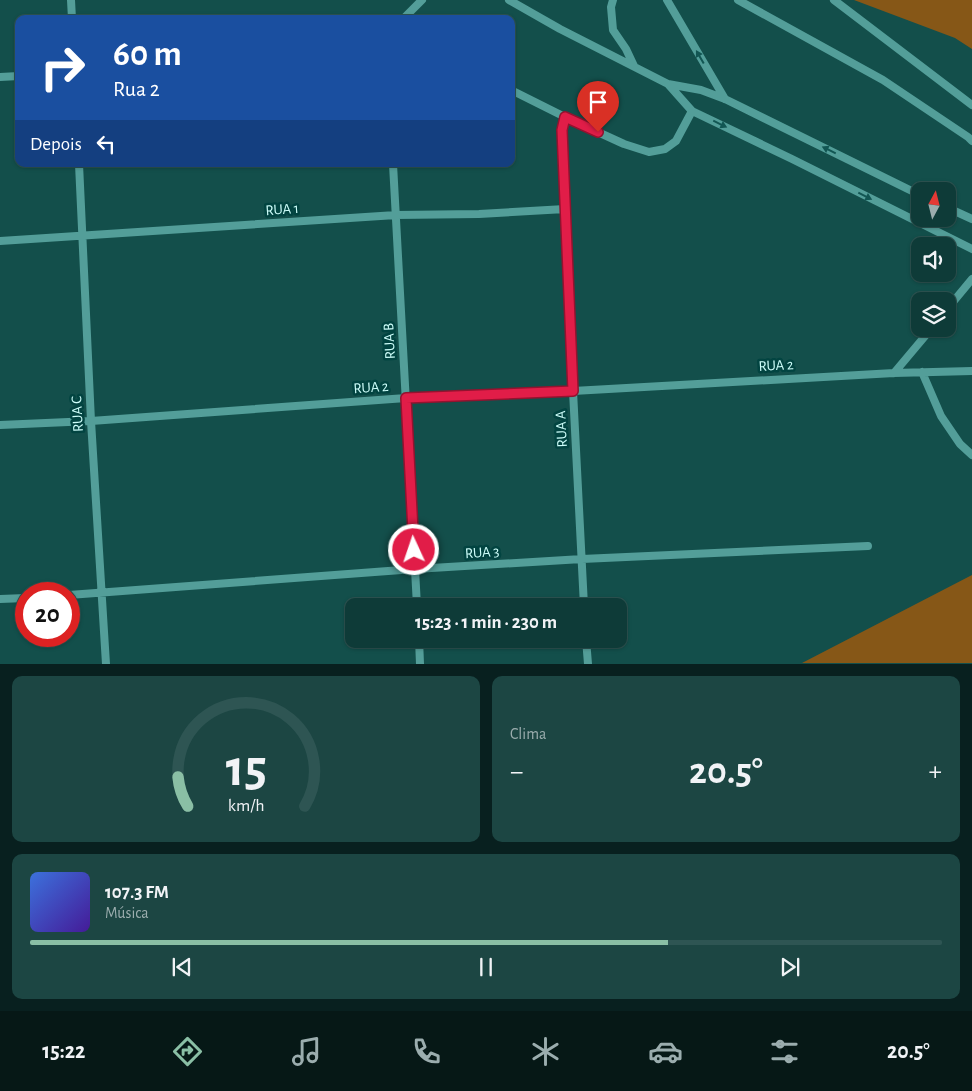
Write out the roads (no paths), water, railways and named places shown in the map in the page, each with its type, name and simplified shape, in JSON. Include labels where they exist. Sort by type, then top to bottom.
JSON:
[{"type":"lane","points":[[71,0],[72,15]]},
{"type":"lane","points":[[407,15],[422,0]]},
{"type":"lane","points":[[509,0],[560,29],[668,84],[701,90],[725,99],[911,191]]},
{"type":"lane","points":[[613,0],[611,7],[613,30],[626,49],[634,66]]},
{"type":"lane","points":[[667,0],[725,99]]},
{"type":"lane","points":[[738,0],[883,80],[972,141]]},
{"type":"lane","points":[[834,0],[972,105]]},
{"type":"lane","points":[[0,77],[15,76]]},
{"type":"lane","points":[[668,84],[692,111],[972,249]]},
{"type":"lane","points":[[515,92],[624,144],[649,152],[665,149],[676,141],[692,111]]},
{"type":"lane","name":"RUA A","points":[[565,117],[562,130],[584,598]]},
{"type":"lane","name":"RUA C","points":[[79,167],[91,420],[106,664]]},
{"type":"lane","name":"RUA B","points":[[392,167],[416,598]]},
{"type":"lane","name":"RUA 1","points":[[0,241],[396,215],[479,214],[566,209]]},
{"type":"lane","points":[[956,212],[972,219]]},
{"type":"lane","points":[[956,298],[972,279]]},
{"type":"lane","points":[[894,372],[923,337]]},
{"type":"lane","name":"RUA 2","points":[[0,425],[406,398],[573,391],[894,372],[972,371]]},
{"type":"lane","points":[[922,372],[941,416],[960,444],[972,455]]},
{"type":"lane","name":"RUA 3","points":[[80,594],[582,559],[868,546]]},
{"type":"lane","points":[[0,600],[15,599]]},
{"type":"lane","points":[[419,648],[420,664]]},
{"type":"lane","points":[[587,648],[588,664]]}]
